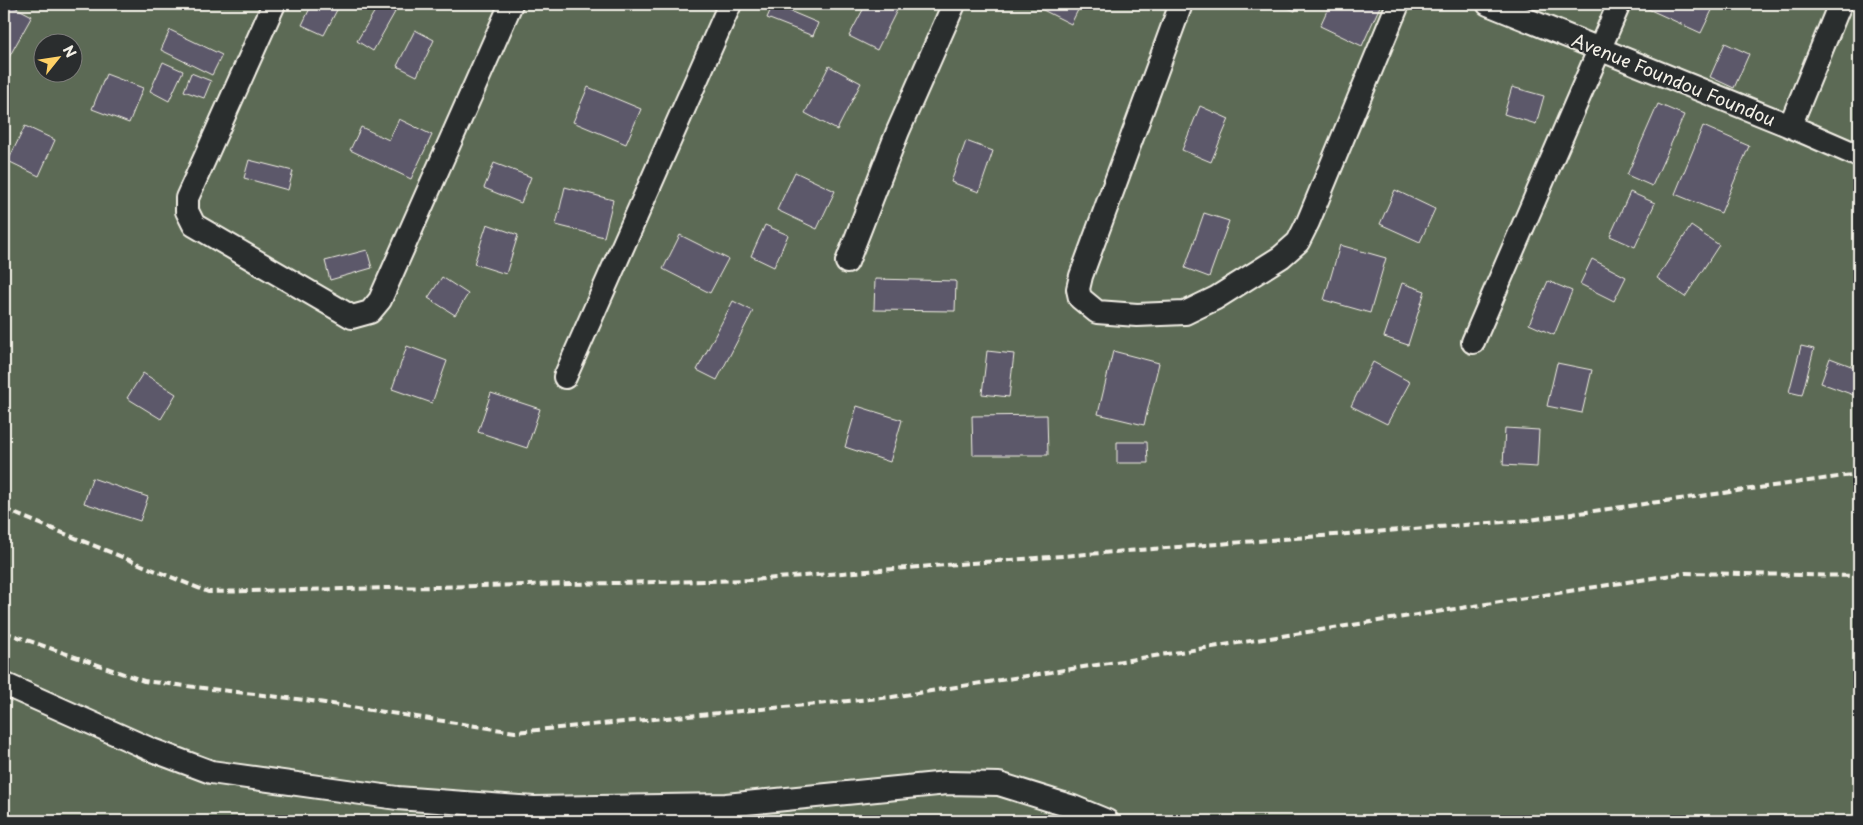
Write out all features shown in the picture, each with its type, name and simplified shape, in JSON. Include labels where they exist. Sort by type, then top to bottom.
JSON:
[{"type":"street","points":[[274,4],[188,198],[187,211],[194,226],[352,317],[370,312],[380,300],[511,4]]},
{"type":"street","points":[[565,377],[730,4]]},
{"type":"street","points":[[847,262],[898,131],[954,4]]},
{"type":"street","points":[[1181,4],[1080,276],[1078,289],[1080,298],[1097,312],[1137,315],[1185,313],[1216,298],[1282,257],[1298,242],[1346,133],[1398,4]]},
{"type":"street","name":"Avenue Foundou Foundou","points":[[1488,4],[1790,126],[1859,156]]},
{"type":"street","points":[[1473,342],[1619,4]]},
{"type":"street","points":[[1790,126],[1840,4]]},
{"type":"street","points":[[4,684],[152,750],[211,772],[397,798],[534,808],[726,805],[947,783],[999,784],[1073,807],[1107,821]]},
{"type":"green space","points":[[4,4],[1859,4],[1859,821],[4,821]]},
{"type":"building","points":[[4,4],[9,4],[32,16],[4,66]]},
{"type":"building","points":[[312,4],[340,4],[324,35],[302,25]]},
{"type":"building","points":[[379,4],[395,12],[373,51],[357,41]]},
{"type":"building","points":[[773,4],[818,23],[813,36],[767,18]]},
{"type":"building","points":[[866,4],[900,4],[877,50],[849,36]]},
{"type":"building","points":[[1036,4],[1081,4],[1071,24],[1035,6]]},
{"type":"building","points":[[1278,4],[1298,4],[1295,11]]},
{"type":"building","points":[[1330,4],[1381,4],[1362,46],[1320,26]]},
{"type":"building","points":[[1648,4],[1715,4],[1701,33],[1646,8]]},
{"type":"building","points":[[170,30],[222,55],[212,75],[161,50]]},
{"type":"building","points":[[415,30],[434,40],[417,76],[397,66]]},
{"type":"building","points":[[1725,43],[1749,54],[1734,88],[1710,77]]},
{"type":"building","points":[[163,62],[183,71],[169,101],[150,91]]},
{"type":"building","points":[[829,66],[861,83],[837,130],[805,113]]},
{"type":"building","points":[[191,73],[211,81],[204,98],[184,91]]},
{"type":"building","points":[[106,74],[143,88],[129,123],[92,109]]},
{"type":"building","points":[[588,87],[641,109],[626,144],[573,122]]},
{"type":"building","points":[[1512,87],[1544,96],[1536,124],[1504,114]]},
{"type":"building","points":[[1658,104],[1684,115],[1652,186],[1627,175]]},
{"type":"building","points":[[1200,106],[1229,119],[1211,162],[1182,150]]},
{"type":"building","points":[[399,119],[432,135],[411,179],[350,150],[361,127],[389,140]]},
{"type":"building","points":[[25,126],[55,140],[39,176],[8,161]]},
{"type":"building","points":[[1703,126],[1749,146],[1721,213],[1675,194]]},
{"type":"building","points":[[966,141],[993,151],[979,192],[951,182]]},
{"type":"building","points":[[249,160],[293,171],[288,190],[244,178]]},
{"type":"building","points":[[494,163],[531,177],[521,203],[484,188]]},
{"type":"building","points":[[795,172],[835,191],[817,229],[777,210]]},
{"type":"building","points":[[565,187],[613,200],[604,237],[556,225]]},
{"type":"building","points":[[1395,190],[1435,209],[1420,242],[1380,224]]},
{"type":"building","points":[[1630,192],[1655,203],[1635,247],[1610,236]]},
{"type":"building","points":[[1204,213],[1229,221],[1209,277],[1185,268]]},
{"type":"building","points":[[487,224],[518,235],[506,274],[474,264]]},
{"type":"building","points":[[765,225],[788,235],[774,267],[751,256]]},
{"type":"building","points":[[1691,226],[1719,245],[1685,297],[1657,278]]},
{"type":"building","points":[[680,235],[728,259],[710,293],[663,269]]},
{"type":"building","points":[[1340,245],[1386,258],[1370,313],[1324,300]]},
{"type":"building","points":[[367,250],[372,268],[330,280],[325,261]]},
{"type":"building","points":[[1592,259],[1626,277],[1614,301],[1580,284]]},
{"type":"building","points":[[442,277],[468,294],[455,315],[428,298]]},
{"type":"building","points":[[875,279],[956,281],[955,311],[874,310]]},
{"type":"building","points":[[1548,281],[1572,291],[1554,335],[1529,324]]},
{"type":"building","points":[[1402,283],[1425,291],[1408,345],[1384,337]]},
{"type":"building","points":[[733,301],[753,311],[717,380],[697,370]]},
{"type":"building","points":[[407,346],[447,361],[432,403],[392,389]]},
{"type":"building","points":[[1801,346],[1814,349],[1802,395],[1789,392]]},
{"type":"building","points":[[987,351],[1014,354],[1009,397],[982,394]]},
{"type":"building","points":[[1113,351],[1159,363],[1144,425],[1098,414]]},
{"type":"building","points":[[1830,358],[1859,369],[1859,397],[1821,383]]},
{"type":"building","points":[[1373,362],[1410,382],[1387,424],[1351,406]]},
{"type":"building","points":[[1557,363],[1592,370],[1582,413],[1547,406]]},
{"type":"building","points":[[143,373],[176,394],[161,419],[127,398]]},
{"type":"building","points":[[491,393],[540,409],[527,448],[478,432]]},
{"type":"building","points":[[857,406],[902,420],[890,462],[845,447]]},
{"type":"building","points":[[1047,415],[1048,455],[973,455],[972,416]]},
{"type":"building","points":[[1505,428],[1539,430],[1537,467],[1503,465]]},
{"type":"building","points":[[1117,442],[1147,442],[1148,463],[1117,463]]},
{"type":"building","points":[[92,478],[148,497],[140,521],[84,503]]},
{"type":"railway","points":[[4,509],[208,592],[751,580],[1529,520],[1859,474]]},
{"type":"railway","points":[[4,632],[144,681],[305,700],[515,732],[892,697],[1685,573],[1859,576]]}]
